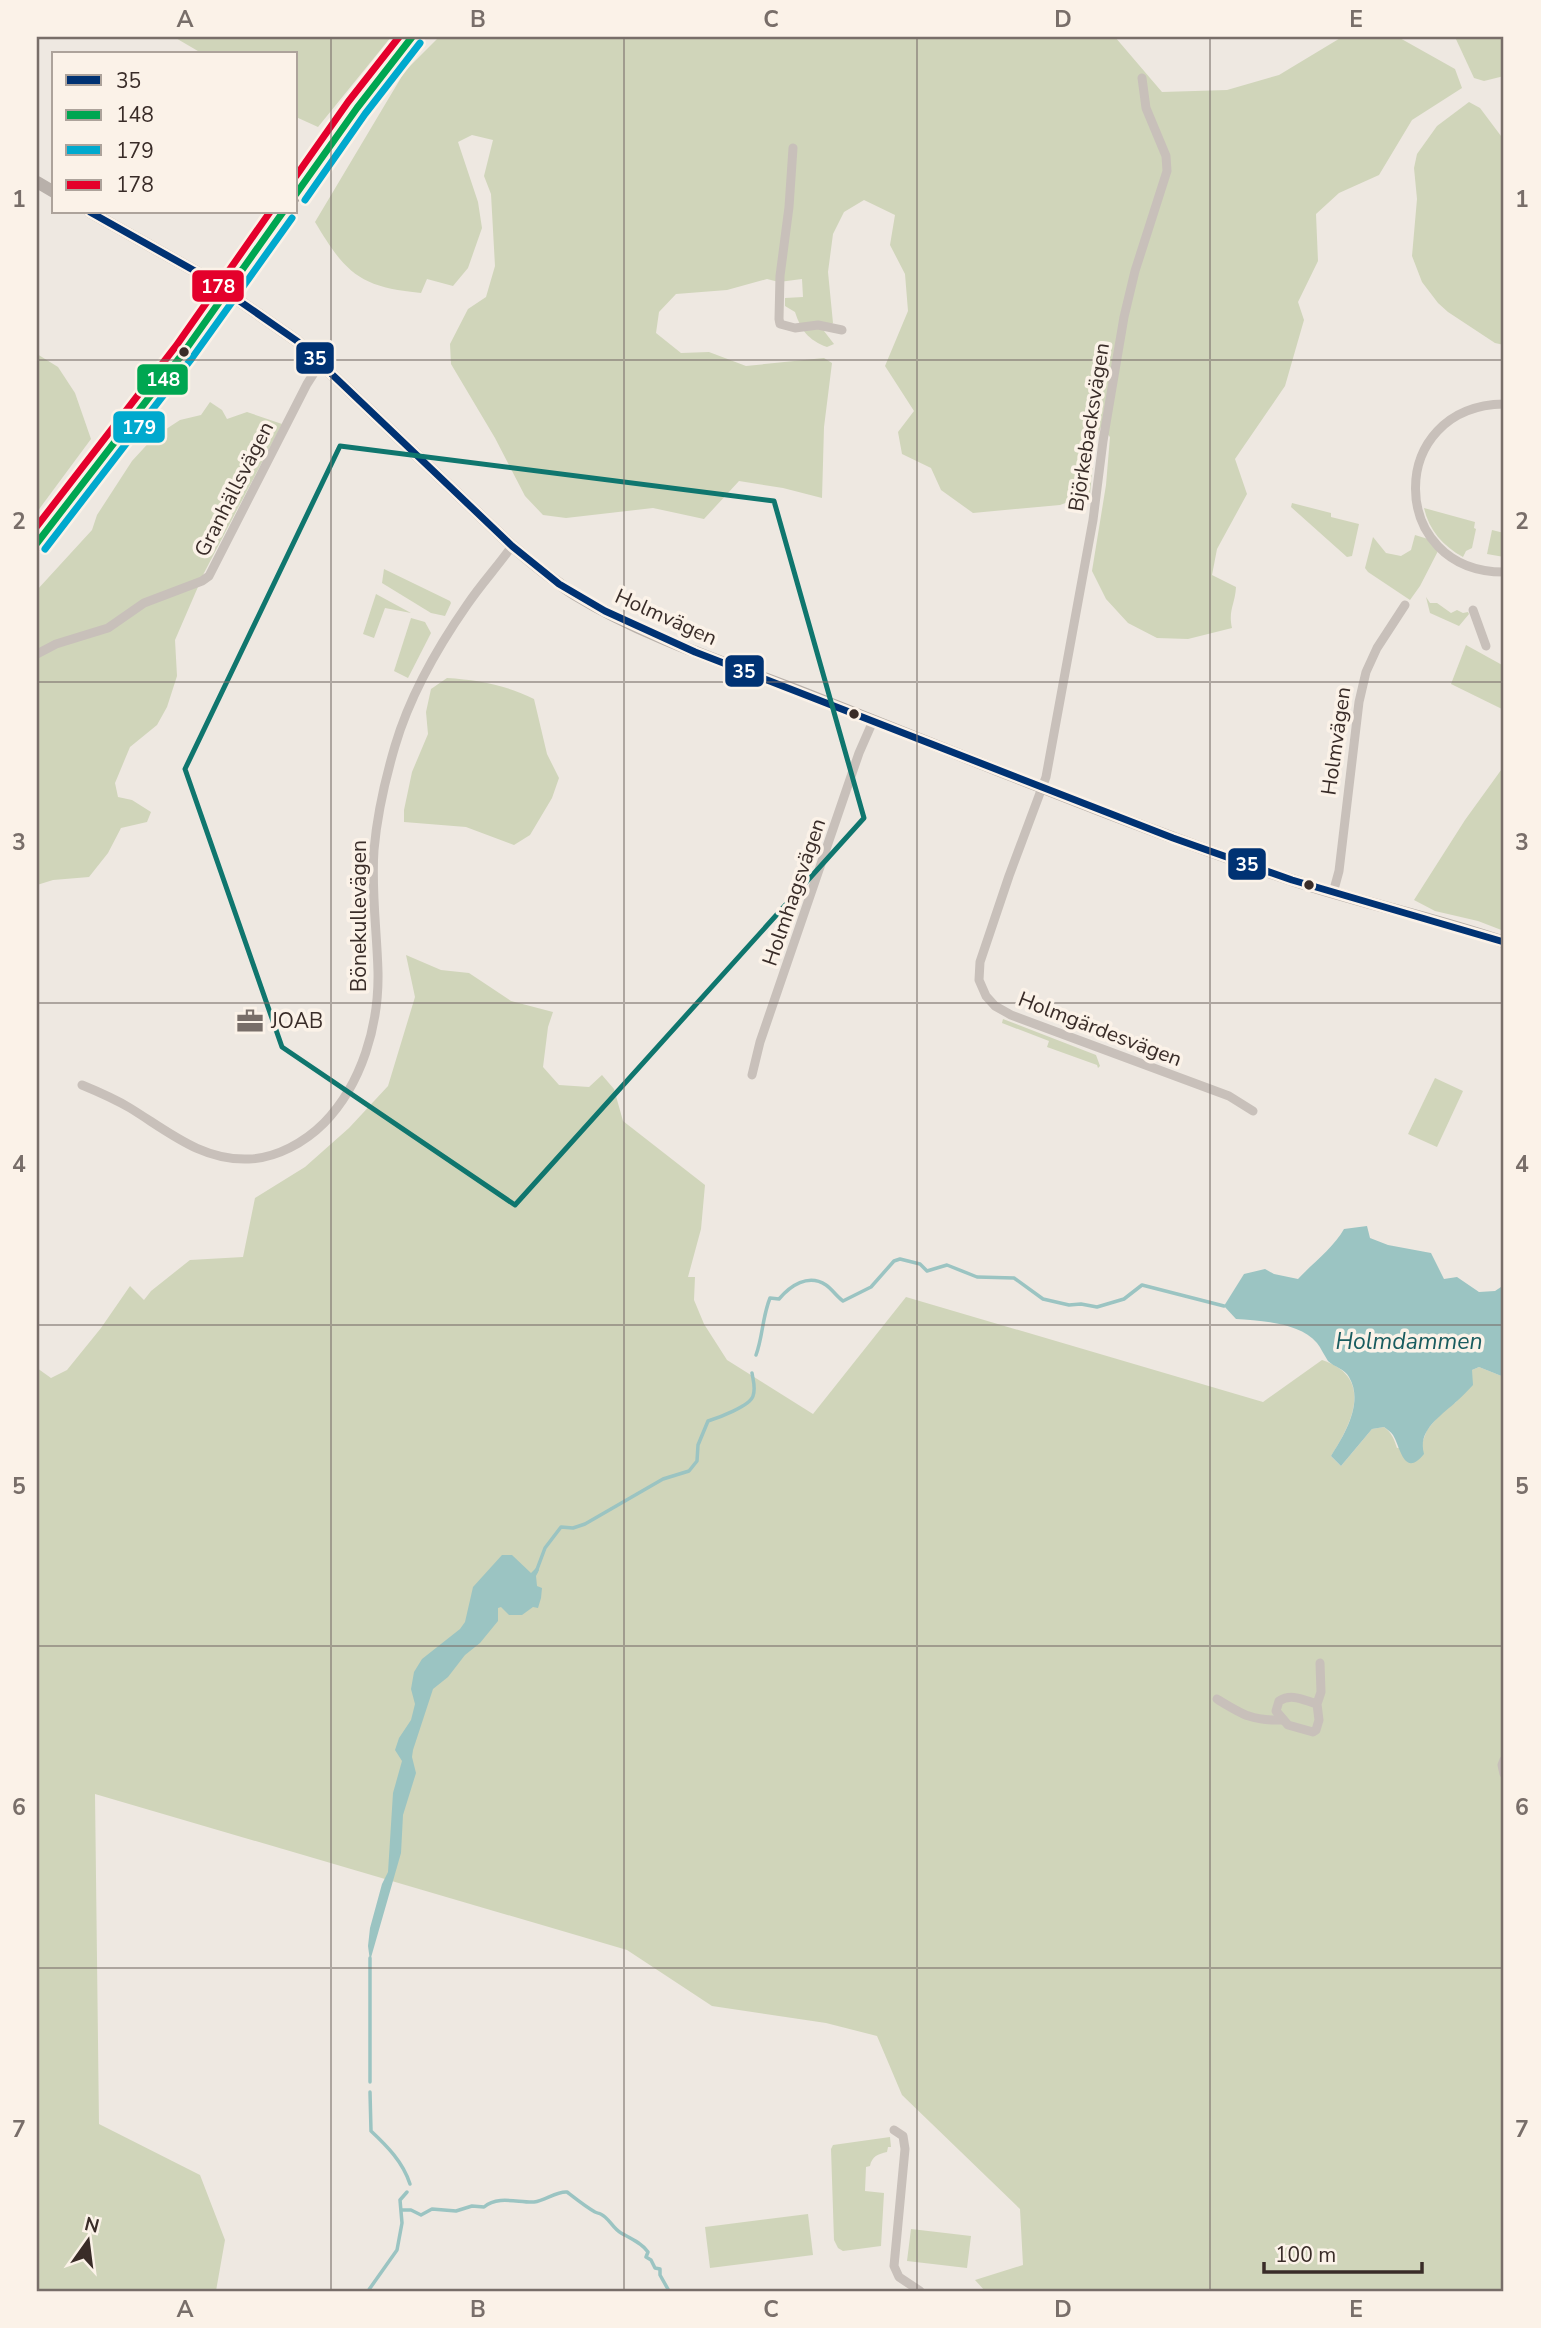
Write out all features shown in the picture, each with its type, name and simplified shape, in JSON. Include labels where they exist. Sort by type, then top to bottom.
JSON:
[{"type":"highway","points":[[298,191],[364,97],[412,37]]},
{"type":"highway","points":[[37,543],[229,292],[282,214]]},
{"type":"street","name":"Björkebacksvägen","points":[[1041,788],[1046,777],[1093,520],[1124,317],[1135,271],[1167,171],[1166,156],[1146,108],[1142,78]]},
{"type":"street","points":[[793,148],[780,276],[780,324],[789,327],[818,325],[842,330]]},
{"type":"street","name":"Holmvägen","points":[[93,214],[229,292],[297,341],[512,546],[544,573],[574,594],[642,630],[1041,788],[1333,893],[1446,923],[1504,942]]},
{"type":"street","name":"Granhällsvägen","points":[[37,654],[56,644],[108,628],[144,603],[196,584],[209,576],[307,384],[321,362]]},
{"type":"street","points":[[1504,404],[1466,410],[1435,432],[1421,454],[1415,492],[1420,517],[1432,540],[1441,549],[1469,566],[1504,572]]},
{"type":"street","name":"Bönekullevägen","points":[[82,1085],[129,1107],[193,1148],[222,1157],[252,1159],[280,1152],[308,1138],[330,1117],[349,1088],[363,1059],[375,1016],[378,976],[374,919],[374,849],[383,792],[396,744],[411,702],[437,652],[467,605],[512,546]]},
{"type":"street","name":"Holmvägen","points":[[1333,893],[1339,871],[1359,702],[1366,672],[1377,648],[1405,605]]},
{"type":"street","points":[[1473,610],[1486,646]]},
{"type":"street","name":"Holmhagsvägen","points":[[752,1075],[760,1042],[859,753],[873,721]]},
{"type":"street","name":"Holmgärdesvägen","points":[[1041,788],[983,953],[979,979],[986,996],[999,1008],[1023,1021],[1229,1096],[1253,1111]]},
{"type":"street","points":[[1317,1704],[1287,1697],[1279,1701],[1276,1711],[1288,1725],[1313,1732],[1318,1725],[1320,1663]]},
{"type":"street","points":[[1217,1699],[1246,1717],[1283,1720]]},
{"type":"street","points":[[1504,1760],[1504,1774]]},
{"type":"street","points":[[894,2130],[903,2136],[905,2149],[894,2266],[899,2277],[920,2291]]},
{"type":"highlighted area","points":[[340,446],[774,501],[864,818],[515,1205],[282,1047],[185,769]]},
{"type":"green space","points":[[174,37],[391,37],[318,127],[298,118],[298,52],[200,52]]},
{"type":"green space","points":[[439,37],[1115,37],[1162,92],[1227,90],[1279,75],[1342,37],[1398,37],[1455,69],[1462,88],[1412,120],[1379,175],[1339,193],[1316,214],[1318,261],[1298,302],[1304,320],[1285,386],[1235,459],[1247,494],[1217,549],[1212,575],[1236,587],[1231,612],[1232,628],[1188,639],[1157,638],[1128,623],[1106,599],[1092,571],[1106,485],[1110,437],[1101,427],[1095,442],[1090,494],[1060,505],[973,513],[941,490],[931,468],[902,454],[898,432],[914,411],[885,366],[908,311],[905,274],[890,245],[895,215],[864,200],[844,212],[833,234],[828,272],[833,323],[824,331],[834,344],[827,347],[810,338],[795,312],[785,306],[785,298],[803,297],[802,279],[779,282],[767,279],[727,290],[676,294],[659,312],[656,333],[681,353],[709,352],[746,366],[824,358],[832,363],[824,427],[822,498],[739,481],[704,519],[653,508],[566,518],[543,515],[525,496],[495,438],[451,364],[450,344],[468,309],[486,297],[495,266],[491,194],[484,176],[493,140],[472,135],[458,142],[478,202],[482,228],[468,268],[453,286],[427,279],[421,293],[369,282],[346,266],[315,222],[405,71]]},
{"type":"green space","points":[[1455,37],[1504,37],[1504,76],[1484,81],[1474,78]]},
{"type":"green space","points":[[1469,102],[1480,108],[1504,140],[1504,345],[1495,343],[1438,303],[1422,282],[1412,256],[1417,199],[1414,168],[1417,154],[1437,126]]},
{"type":"green space","points":[[37,354],[58,367],[75,393],[91,439],[37,512]]},
{"type":"green space","points":[[210,402],[222,410],[227,419],[247,412],[282,424],[204,573],[175,640],[177,676],[167,707],[157,725],[130,747],[115,783],[118,797],[132,800],[151,812],[147,822],[121,828],[108,853],[89,877],[53,880],[37,885],[37,590],[92,530],[97,515],[132,461],[154,437],[180,420],[201,415]]},
{"type":"green space","points":[[1292,503],[1331,513],[1331,517],[1359,524],[1352,556],[1347,557],[1291,507]]},
{"type":"green space","points":[[1424,508],[1475,522],[1472,548],[1466,551],[1463,557],[1438,537]]},
{"type":"green space","points":[[1492,530],[1504,533],[1504,557],[1487,554]]},
{"type":"green space","points":[[1415,535],[1428,539],[1438,551],[1410,600],[1365,568],[1373,537],[1386,553],[1401,556],[1411,550]]},
{"type":"green space","points":[[384,569],[450,601],[445,616],[431,613],[382,583]]},
{"type":"green space","points":[[376,594],[411,613],[385,608],[374,638],[363,634]]},
{"type":"green space","points":[[1426,597],[1430,603],[1437,603],[1451,613],[1457,610],[1469,614],[1459,626],[1430,613]]},
{"type":"green space","points":[[411,618],[425,622],[431,633],[408,678],[394,671]]},
{"type":"green space","points":[[1466,645],[1504,666],[1504,710],[1451,684]]},
{"type":"green space","points":[[447,678],[492,684],[534,699],[547,754],[559,778],[552,798],[530,835],[514,845],[466,827],[404,822],[412,772],[428,734],[426,712],[431,689]]},
{"type":"green space","points":[[1504,766],[1504,931],[1478,921],[1435,911],[1414,900],[1465,820]]},
{"type":"green space","points":[[406,955],[441,970],[469,973],[511,1001],[553,1012],[548,1027],[543,1067],[559,1085],[589,1087],[602,1075],[614,1089],[623,1121],[705,1185],[701,1229],[688,1277],[695,1277],[694,1300],[704,1324],[727,1360],[813,1414],[906,1297],[1263,1402],[1322,1360],[1348,1377],[1354,1389],[1352,1415],[1331,1456],[1341,1466],[1372,1429],[1384,1427],[1397,1448],[1421,1446],[1427,1430],[1441,1413],[1456,1402],[1472,1370],[1479,1367],[1504,1377],[1504,2291],[985,2291],[975,2280],[1023,2265],[1020,2209],[902,2095],[877,2036],[826,2023],[712,2006],[627,1950],[95,1794],[99,2124],[200,2175],[225,2240],[216,2291],[37,2291],[37,1368],[51,1378],[67,1370],[130,1286],[144,1300],[151,1291],[190,1260],[243,1257],[255,1198],[305,1167],[349,1128],[388,1086],[415,997]]},
{"type":"green space","points":[[1003,1019],[1096,1055],[1100,1066],[1098,1068],[1097,1065],[1047,1047],[1049,1041],[1002,1023]]},
{"type":"green space","points":[[1435,1078],[1463,1091],[1437,1147],[1408,1134]]},
{"type":"green space","points":[[890,2137],[891,2147],[888,2147],[887,2152],[876,2156],[870,2166],[866,2167],[865,2191],[884,2193],[881,2246],[843,2251],[834,2240],[831,2149],[833,2145]]},
{"type":"green space","points":[[808,2214],[813,2255],[710,2268],[705,2227]]},
{"type":"green space","points":[[911,2229],[971,2236],[967,2268],[907,2261]]},
{"type":"water","name":"Holmdammen","points":[[1367,1226],[1370,1238],[1388,1245],[1431,1253],[1444,1279],[1457,1277],[1479,1292],[1495,1291],[1504,1285],[1504,1377],[1479,1367],[1472,1370],[1473,1385],[1432,1424],[1424,1438],[1424,1454],[1417,1461],[1407,1462],[1393,1435],[1384,1427],[1372,1429],[1341,1466],[1331,1456],[1347,1428],[1354,1407],[1353,1387],[1347,1374],[1328,1361],[1317,1343],[1300,1331],[1279,1324],[1236,1319],[1224,1306],[1244,1274],[1265,1269],[1274,1274],[1298,1279],[1329,1249],[1344,1229]]},
{"type":"water","points":[[502,1555],[512,1555],[531,1573],[537,1567],[537,1586],[542,1588],[538,1608],[533,1607],[522,1615],[509,1615],[501,1607],[498,1608],[498,1621],[448,1677],[433,1689],[413,1750],[416,1773],[403,1815],[401,1853],[370,1961],[370,1928],[388,1872],[393,1793],[402,1761],[395,1750],[399,1738],[411,1720],[415,1704],[411,1689],[414,1672],[422,1659],[460,1629],[465,1622],[473,1587]]},
{"type":"waterway","points":[[756,1355],[770,1298],[779,1299],[794,1286],[813,1280],[826,1285],[843,1301],[871,1287],[894,1261],[900,1259],[920,1264],[927,1271],[947,1265],[977,1277],[1014,1278],[1043,1299],[1069,1305],[1097,1307],[1124,1299],[1142,1285],[1224,1306]]},
{"type":"waterway","points":[[536,1572],[545,1548],[561,1527],[573,1528],[585,1524],[663,1479],[689,1471],[697,1461],[698,1445],[708,1421],[751,1400],[754,1390],[752,1373]]},
{"type":"waterway","points":[[370,1958],[370,2082]]},
{"type":"waterway","points":[[370,2092],[371,2131],[399,2162],[410,2184]]},
{"type":"waterway","points":[[368,2291],[397,2250],[402,2223],[400,2200],[407,2192]]},
{"type":"waterway","points":[[402,2210],[411,2210],[421,2215],[432,2209],[456,2211],[472,2206],[484,2207],[502,2200],[534,2202],[567,2192],[645,2249],[648,2252],[646,2257],[655,2268],[660,2269],[660,2275],[669,2291]]},
{"type":"transit line","name":"178","points":[[298,173],[348,102],[399,37]]},
{"type":"transit line","name":"148","points":[[298,191],[412,37]]},
{"type":"transit line","name":"179","points":[[305,200],[365,114],[420,43]]},
{"type":"transit line","name":"35","points":[[94,214],[202,275],[297,341],[512,546],[559,584],[605,611],[695,652],[1173,838],[1292,880],[1504,942]]},
{"type":"transit line","name":"178","points":[[37,526],[176,346],[269,214]]},
{"type":"transit line","name":"148","points":[[37,543],[184,352],[282,214]]},
{"type":"transit line","name":"179","points":[[45,549],[192,358],[292,218]]},
{"type":"place","name":"JOAB","points":[[250,1021]]}]
